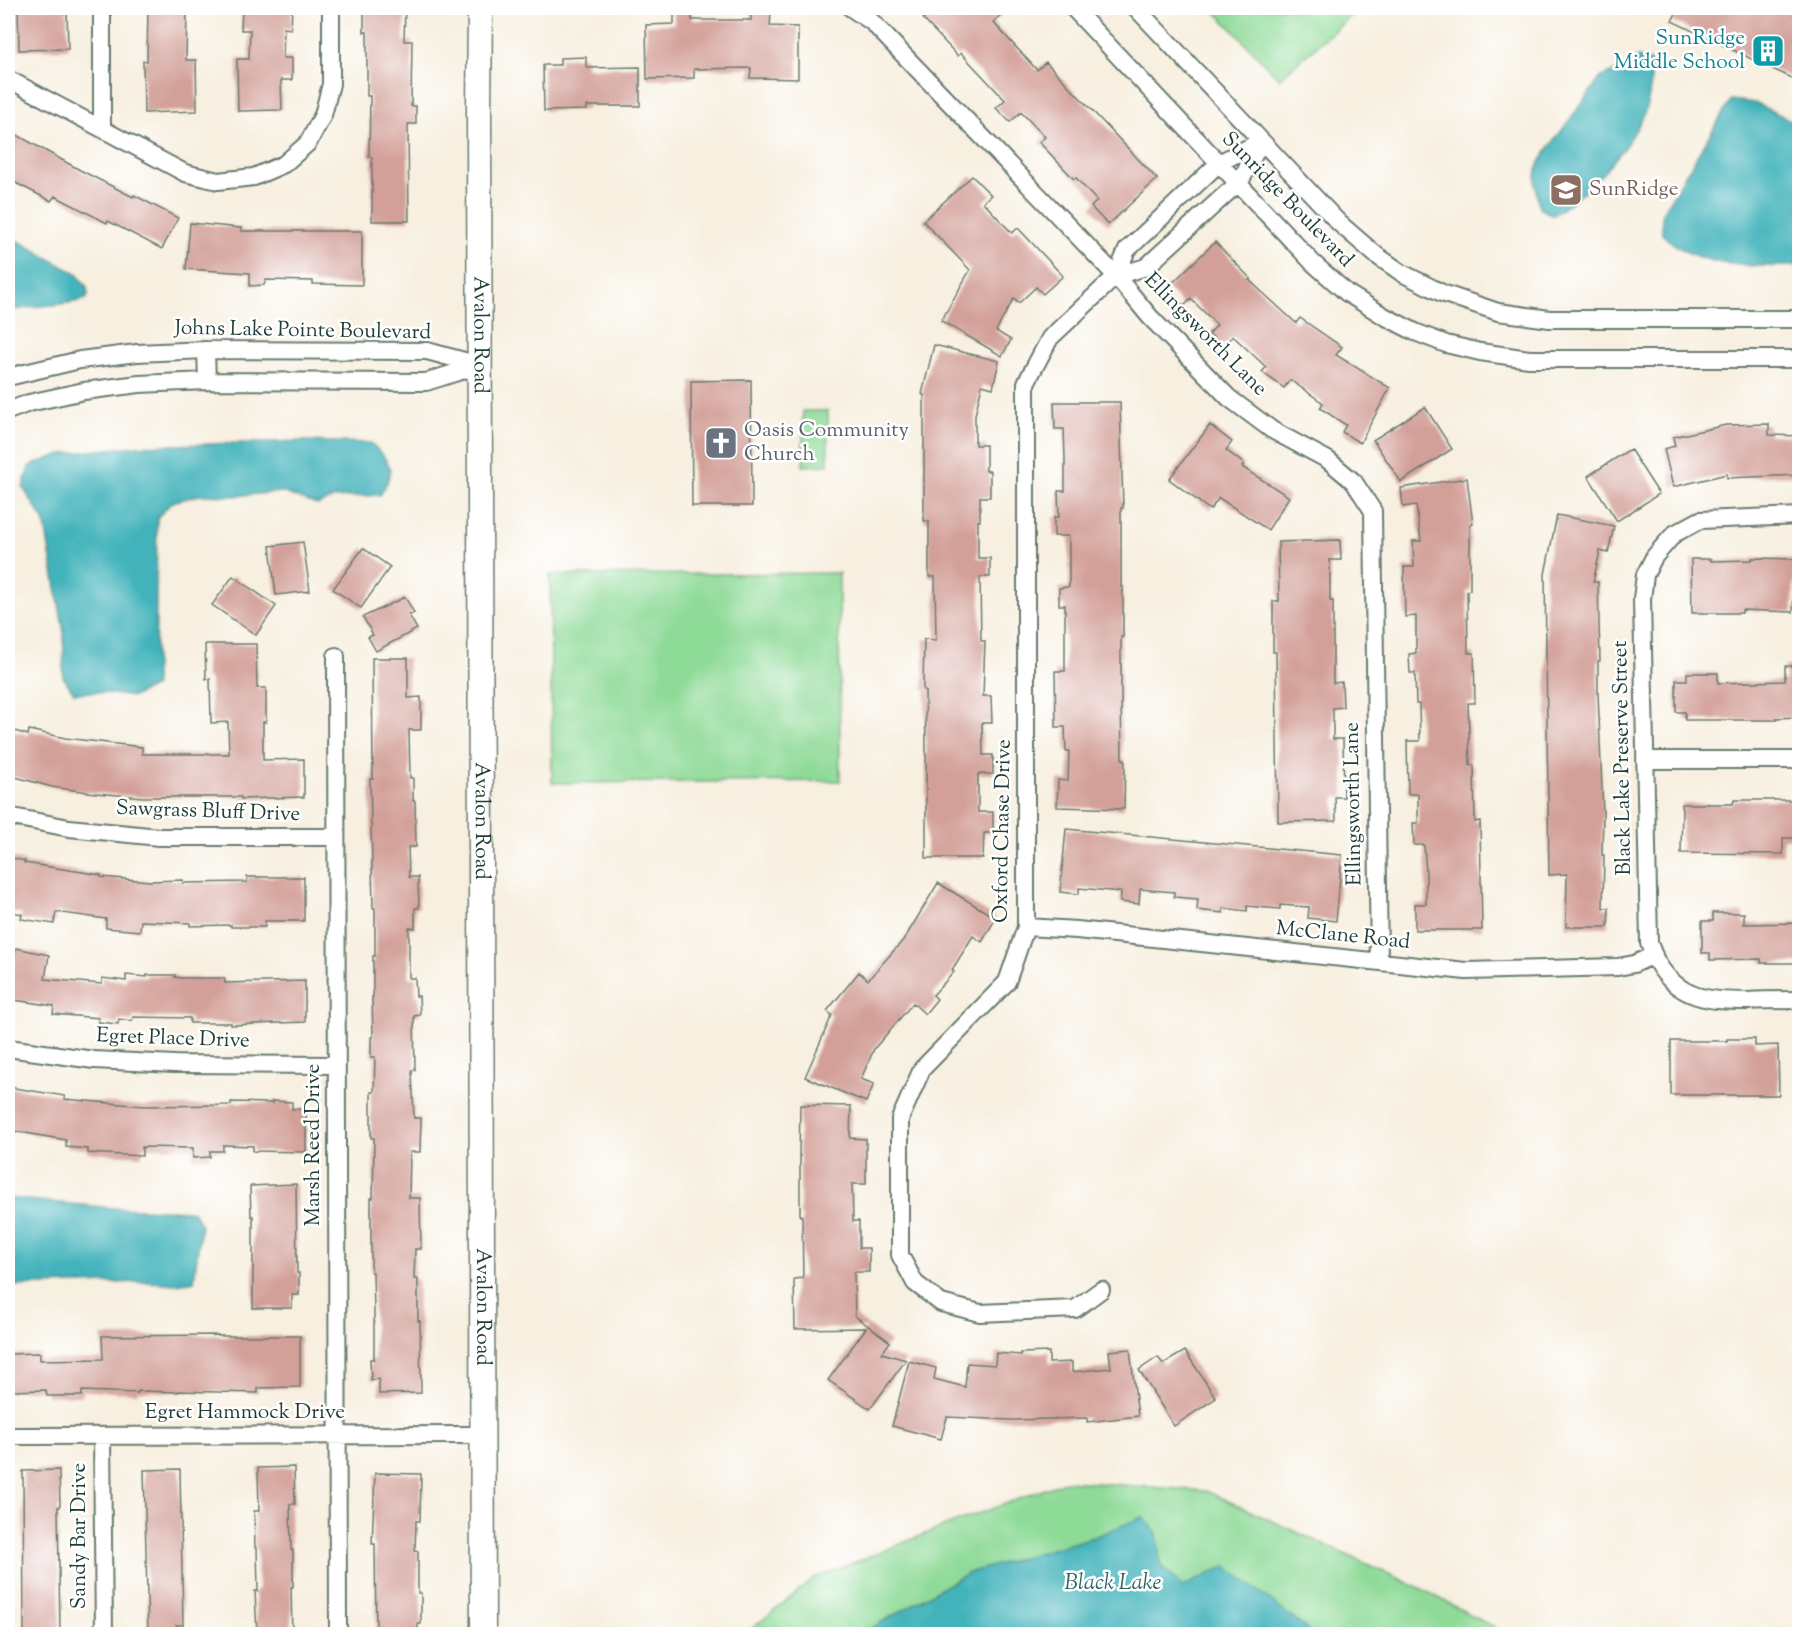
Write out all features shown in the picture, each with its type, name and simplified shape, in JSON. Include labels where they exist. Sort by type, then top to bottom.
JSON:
[{"type":"main road","name":"Avalon Road","points":[[480,8],[483,1635]]},
{"type":"street","points":[[102,8],[102,129]]},
{"type":"street","points":[[8,79],[185,173],[218,181],[254,177],[284,164],[308,143],[323,115],[331,84],[331,8]]},
{"type":"street","name":"Ellingsworth Lane","points":[[851,8],[872,22],[1116,276],[1150,317],[1229,398],[1272,429],[1328,460],[1354,482],[1373,511],[1379,962]]},
{"type":"street","name":"Sunridge Boulevard","points":[[1073,8],[1312,263],[1347,293],[1415,332],[1446,344],[1480,352],[1529,359],[1800,359]]},
{"type":"street","name":"Sunridge Boulevard","points":[[1136,8],[1339,223],[1376,255],[1402,273],[1429,287],[1498,312],[1550,319],[1800,319]]},
{"type":"street","name":"Oxford Chase Drive","points":[[1116,276],[1146,267],[1239,184],[1260,141]]},
{"type":"street","name":"Oxford Chase Drive","points":[[1101,1290],[1075,1309],[980,1313],[941,1303],[915,1283],[900,1255],[900,1119],[922,1069],[1006,982],[1026,927],[1026,383],[1050,338],[1116,276],[1127,249],[1219,163],[1260,141]]},
{"type":"street","points":[[1167,212],[1185,231]]},
{"type":"street","points":[[206,350],[207,381]]},
{"type":"street","name":"Johns Lake Pointe Boulevard","points":[[8,377],[80,360],[137,353],[206,350],[427,351],[480,365]]},
{"type":"street","points":[[8,411],[29,403],[84,391],[139,384],[207,381],[426,382],[480,365]]},
{"type":"street","name":"Black Lake Preserve Street","points":[[1800,516],[1700,520],[1674,534],[1653,557],[1645,575],[1642,599],[1649,943],[1654,956],[1674,984],[1691,995],[1724,1001],[1800,1000]]},
{"type":"street","name":"Marsh Reed Drive","points":[[336,656],[338,1635]]},
{"type":"street","points":[[1645,760],[1800,760]]},
{"type":"street","name":"Sawgrass Bluff Drive","points":[[8,816],[69,828],[159,837],[336,837]]},
{"type":"street","name":"McClane Road","points":[[1026,927],[1077,930],[1466,971],[1618,968],[1654,956]]},
{"type":"street","name":"Egret Place Drive","points":[[8,1048],[94,1060],[175,1064],[337,1065]]},
{"type":"street","name":"Egret Hammock Drive","points":[[8,1436],[482,1435]]},
{"type":"street","name":"Sandy Bar Drive","points":[[102,1436],[104,1635]]},
{"type":"green space","points":[[1212,8],[1360,8],[1279,79]]},
{"type":"green space","points":[[803,411],[828,411],[828,465],[803,466]]},
{"type":"green space","points":[[839,573],[840,781],[552,783],[550,575]]},
{"type":"green space","points":[[1067,1481],[1206,1491],[1424,1590],[1506,1634],[1313,1634],[1182,1587],[1160,1564],[1157,1535],[1143,1518],[1094,1537],[968,1573],[861,1634],[745,1634],[815,1578],[945,1526]]},
{"type":"water","points":[[1638,57],[1651,62],[1650,92],[1641,121],[1624,148],[1591,185],[1566,206],[1553,215],[1539,208],[1535,184],[1537,167],[1548,149],[1601,77],[1629,65]]},
{"type":"water","points":[[1731,100],[1755,103],[1799,124],[1799,266],[1726,264],[1692,254],[1676,246],[1662,234],[1662,213]]},
{"type":"water","points":[[8,235],[77,274],[87,287],[86,299],[8,312]]},
{"type":"water","points":[[302,441],[371,443],[387,462],[389,479],[380,495],[334,498],[317,505],[282,492],[233,496],[200,495],[172,502],[157,518],[155,686],[133,697],[96,692],[74,693],[63,677],[64,633],[44,520],[23,488],[29,466],[61,454],[137,446]]},
{"type":"water","points":[[8,1198],[114,1208],[193,1211],[201,1225],[194,1281],[177,1284],[147,1282],[8,1286]]},
{"type":"water","name":"Black Lake","points":[[1143,1517],[1157,1534],[1160,1564],[1182,1587],[1226,1566],[1313,1634],[861,1634],[968,1573],[1094,1537]]},
{"type":"building","points":[[18,8],[67,8],[68,49],[19,50]]},
{"type":"building","points":[[148,8],[187,8],[186,60],[196,60],[197,111],[144,113],[143,61],[147,61]]},
{"type":"building","points":[[242,8],[292,8],[291,29],[284,28],[283,58],[292,58],[292,80],[281,80],[282,110],[238,111],[237,59],[249,59],[250,30],[241,30]]},
{"type":"building","points":[[364,8],[405,8],[404,41],[412,41],[411,106],[416,106],[416,124],[408,124],[409,221],[372,221],[372,157],[369,157],[370,96],[367,96],[367,32],[364,32]]},
{"type":"building","points":[[935,8],[1009,8],[993,22],[1037,70],[1046,62],[1157,179],[1108,225],[1091,207],[1097,201],[1039,142],[1045,137],[1021,112],[1010,122],[996,108],[1005,100],[961,53],[958,56],[923,19]]},
{"type":"building","name":"SunRidge Middle School","points":[[1679,8],[1772,8],[1783,13],[1786,8],[1800,8],[1800,82],[1672,21]]},
{"type":"building","points":[[674,12],[692,12],[692,20],[751,20],[751,12],[771,12],[770,26],[798,27],[798,79],[750,78],[751,68],[694,69],[694,78],[647,79],[646,25],[674,24]]},
{"type":"building","points":[[586,57],[586,68],[640,67],[640,106],[587,106],[587,110],[544,111],[543,65],[560,65],[560,58]]},
{"type":"building","points":[[8,130],[80,170],[178,218],[162,249],[55,196],[51,201],[8,179]]},
{"type":"building","points":[[972,176],[991,195],[983,202],[1012,233],[1018,228],[1063,276],[1043,294],[1036,287],[1019,303],[1014,298],[996,331],[1011,340],[1002,356],[941,321],[970,270],[923,221]]},
{"type":"building","points":[[190,223],[241,228],[241,231],[362,231],[362,285],[266,280],[264,285],[250,286],[250,273],[186,269]]},
{"type":"building","points":[[1215,242],[1251,279],[1249,280],[1296,323],[1300,318],[1342,347],[1336,355],[1390,388],[1360,443],[1342,432],[1346,425],[1320,408],[1323,403],[1290,380],[1284,388],[1262,372],[1266,367],[1233,336],[1223,346],[1209,334],[1217,325],[1191,299],[1184,306],[1167,288]]},
{"type":"building","points":[[934,345],[999,361],[993,388],[982,385],[975,415],[975,445],[986,445],[986,471],[990,471],[990,497],[980,497],[980,521],[978,521],[978,558],[990,558],[990,577],[980,577],[981,641],[985,641],[983,696],[991,696],[992,723],[982,723],[983,755],[993,755],[993,774],[978,774],[978,812],[993,812],[993,833],[984,833],[983,858],[926,858],[924,639],[936,640],[935,577],[929,577],[929,521],[924,521],[924,395],[922,394]]},
{"type":"building","name":"Oasis Community Church","points":[[751,380],[752,506],[692,506],[691,381]]},
{"type":"building","points":[[1054,402],[1120,402],[1123,508],[1121,508],[1123,637],[1121,637],[1121,692],[1122,759],[1125,759],[1124,809],[1057,807],[1058,780],[1068,781],[1069,751],[1066,751],[1065,727],[1056,727],[1055,671],[1065,671],[1065,605],[1059,605],[1059,588],[1069,587],[1069,536],[1054,536],[1054,517],[1059,517],[1058,491],[1065,491],[1065,459],[1064,429],[1055,429]]},
{"type":"building","points":[[1425,407],[1452,449],[1401,482],[1373,440]]},
{"type":"building","points":[[1769,424],[1769,435],[1800,436],[1800,475],[1727,478],[1727,474],[1673,487],[1664,449],[1675,446],[1673,437],[1726,425]]},
{"type":"building","points":[[1210,425],[1232,442],[1226,450],[1244,464],[1242,467],[1289,497],[1268,530],[1219,498],[1210,510],[1169,479]]},
{"type":"building","points":[[1630,449],[1659,494],[1617,521],[1588,476]]},
{"type":"building","points":[[1467,478],[1473,524],[1470,525],[1470,590],[1467,591],[1468,653],[1474,653],[1475,703],[1468,703],[1470,765],[1474,765],[1475,822],[1480,821],[1482,930],[1415,930],[1415,904],[1426,904],[1426,873],[1424,845],[1414,845],[1413,823],[1418,823],[1418,794],[1408,794],[1407,741],[1420,741],[1419,704],[1416,704],[1415,673],[1410,673],[1409,654],[1416,653],[1416,616],[1405,617],[1404,567],[1414,567],[1413,541],[1421,541],[1416,505],[1403,507],[1401,488]]},
{"type":"building","points":[[1557,515],[1614,526],[1608,553],[1600,551],[1593,582],[1598,582],[1600,661],[1598,661],[1598,693],[1603,814],[1602,855],[1604,855],[1603,908],[1609,908],[1608,927],[1566,927],[1567,874],[1549,875],[1545,574]]},
{"type":"building","points":[[1340,540],[1341,560],[1330,560],[1330,601],[1333,601],[1333,683],[1342,682],[1343,707],[1333,708],[1333,739],[1343,739],[1344,797],[1335,797],[1336,821],[1278,822],[1276,652],[1273,652],[1273,601],[1279,601],[1278,542]]},
{"type":"building","points":[[303,542],[310,591],[276,595],[270,546]]},
{"type":"building","points":[[363,548],[390,567],[361,608],[333,589]]},
{"type":"building","points":[[1752,558],[1800,559],[1800,582],[1794,582],[1793,612],[1742,610],[1742,613],[1692,613],[1691,559],[1711,559],[1711,561],[1752,560]]},
{"type":"building","points":[[233,576],[276,606],[256,635],[212,605]]},
{"type":"building","points":[[405,597],[414,613],[409,615],[417,629],[376,651],[368,637],[373,635],[363,617]]},
{"type":"building","points":[[205,644],[256,644],[257,688],[266,688],[263,760],[304,759],[304,797],[241,799],[241,797],[143,797],[52,787],[8,775],[8,729],[28,735],[29,730],[65,738],[142,747],[142,754],[229,754],[228,722],[211,723],[210,679],[206,679]]},
{"type":"building","points":[[372,658],[408,658],[408,698],[421,697],[421,730],[409,730],[410,778],[413,778],[413,801],[415,801],[416,847],[408,847],[409,877],[418,877],[419,908],[415,908],[415,928],[409,928],[409,978],[415,978],[416,996],[419,996],[420,1015],[414,1016],[415,1070],[412,1071],[414,1118],[421,1118],[420,1152],[410,1152],[409,1198],[420,1198],[421,1249],[415,1249],[414,1279],[418,1279],[421,1393],[379,1394],[379,1379],[371,1380],[370,1359],[374,1359],[371,1198],[373,1198],[374,1138],[371,1138],[371,1092],[374,1092],[375,1057],[371,1057],[373,956],[375,956],[370,779],[373,779]]},
{"type":"building","points":[[1785,666],[1800,666],[1800,717],[1776,718],[1776,720],[1685,720],[1685,712],[1676,712],[1676,680],[1687,680],[1687,673],[1718,673],[1718,683],[1785,681]]},
{"type":"building","points":[[1734,800],[1800,800],[1800,838],[1783,838],[1783,854],[1681,853],[1682,804],[1733,804]]},
{"type":"building","points":[[1066,829],[1342,855],[1336,921],[1308,918],[1309,907],[1280,905],[1280,909],[1247,906],[1247,911],[1223,908],[1223,913],[1197,910],[1198,899],[1174,897],[1174,892],[1140,889],[1139,904],[1120,902],[1121,892],[1079,888],[1079,894],[1060,892]]},
{"type":"building","points":[[8,857],[25,861],[24,863],[101,875],[101,877],[150,881],[247,882],[247,877],[304,877],[304,921],[265,921],[265,927],[231,927],[231,925],[190,926],[190,923],[141,921],[140,931],[106,928],[106,919],[56,912],[54,924],[21,919],[22,914],[8,911]]},
{"type":"building","points":[[938,883],[996,918],[982,942],[973,936],[952,970],[954,972],[933,995],[937,999],[925,1014],[913,1003],[874,1049],[861,1079],[874,1084],[866,1102],[805,1077],[832,1015],[827,1011],[859,972],[868,980],[905,938]]},
{"type":"building","points":[[1713,913],[1744,913],[1744,924],[1800,923],[1800,963],[1761,963],[1761,959],[1710,960],[1710,953],[1702,953],[1702,921],[1713,921]]},
{"type":"building","points":[[16,948],[49,955],[45,979],[102,984],[102,978],[126,981],[126,975],[147,977],[147,975],[175,975],[181,978],[224,978],[225,983],[305,981],[305,1022],[231,1025],[231,1023],[190,1023],[190,1018],[133,1017],[132,1021],[119,1019],[118,1024],[98,1022],[99,1018],[53,1014],[54,1006],[8,999]]},
{"type":"building","points":[[1727,1039],[1755,1039],[1755,1046],[1778,1045],[1779,1095],[1671,1095],[1671,1041],[1727,1041]]},
{"type":"building","points":[[8,1087],[65,1096],[64,1099],[144,1106],[292,1102],[292,1109],[306,1109],[306,1152],[253,1151],[253,1146],[223,1145],[223,1151],[210,1151],[210,1157],[193,1158],[193,1148],[142,1147],[142,1156],[88,1153],[88,1149],[66,1147],[66,1140],[8,1130]]},
{"type":"building","points":[[800,1105],[851,1106],[850,1138],[866,1139],[866,1184],[852,1184],[853,1221],[859,1221],[859,1248],[869,1248],[869,1272],[854,1272],[855,1316],[890,1342],[882,1353],[906,1360],[870,1409],[828,1380],[866,1328],[795,1329],[794,1279],[803,1278],[802,1216],[800,1216]]},
{"type":"building","points":[[296,1184],[299,1295],[292,1295],[292,1308],[253,1308],[253,1216],[251,1216],[250,1186]]},
{"type":"building","points":[[102,1336],[300,1336],[300,1387],[258,1388],[258,1393],[82,1391],[82,1396],[47,1396],[46,1390],[8,1391],[8,1354],[40,1353],[40,1360],[103,1359]]},
{"type":"building","points":[[1130,1349],[1138,1416],[1087,1422],[1087,1418],[1011,1420],[947,1417],[941,1439],[892,1426],[909,1361],[936,1368],[934,1379],[965,1387],[967,1363],[995,1365],[996,1353],[1021,1355],[1021,1353],[1049,1352],[1049,1363],[1072,1362],[1072,1372],[1111,1368],[1109,1351]]},
{"type":"building","points":[[1185,1351],[1216,1398],[1174,1426],[1139,1370],[1158,1357],[1163,1364]]},
{"type":"building","points":[[294,1467],[295,1504],[290,1504],[291,1550],[293,1550],[292,1635],[257,1635],[255,1591],[258,1591],[257,1548],[255,1548],[254,1511],[259,1511],[258,1468]]},
{"type":"building","points":[[180,1469],[183,1625],[176,1625],[176,1635],[148,1635],[144,1470]]},
{"type":"building","points":[[59,1470],[60,1630],[58,1630],[58,1635],[24,1635],[23,1471]]},
{"type":"building","points":[[375,1473],[421,1474],[420,1521],[416,1521],[415,1551],[418,1551],[418,1593],[421,1593],[421,1624],[418,1624],[418,1635],[376,1635],[375,1544],[372,1544]]},
{"type":"place","name":"SunRidge Middle School","points":[[1768,51]]},
{"type":"place","name":"SunRidge","points":[[1566,190]]},
{"type":"place","name":"Oasis Community Church","points":[[721,443]]}]
